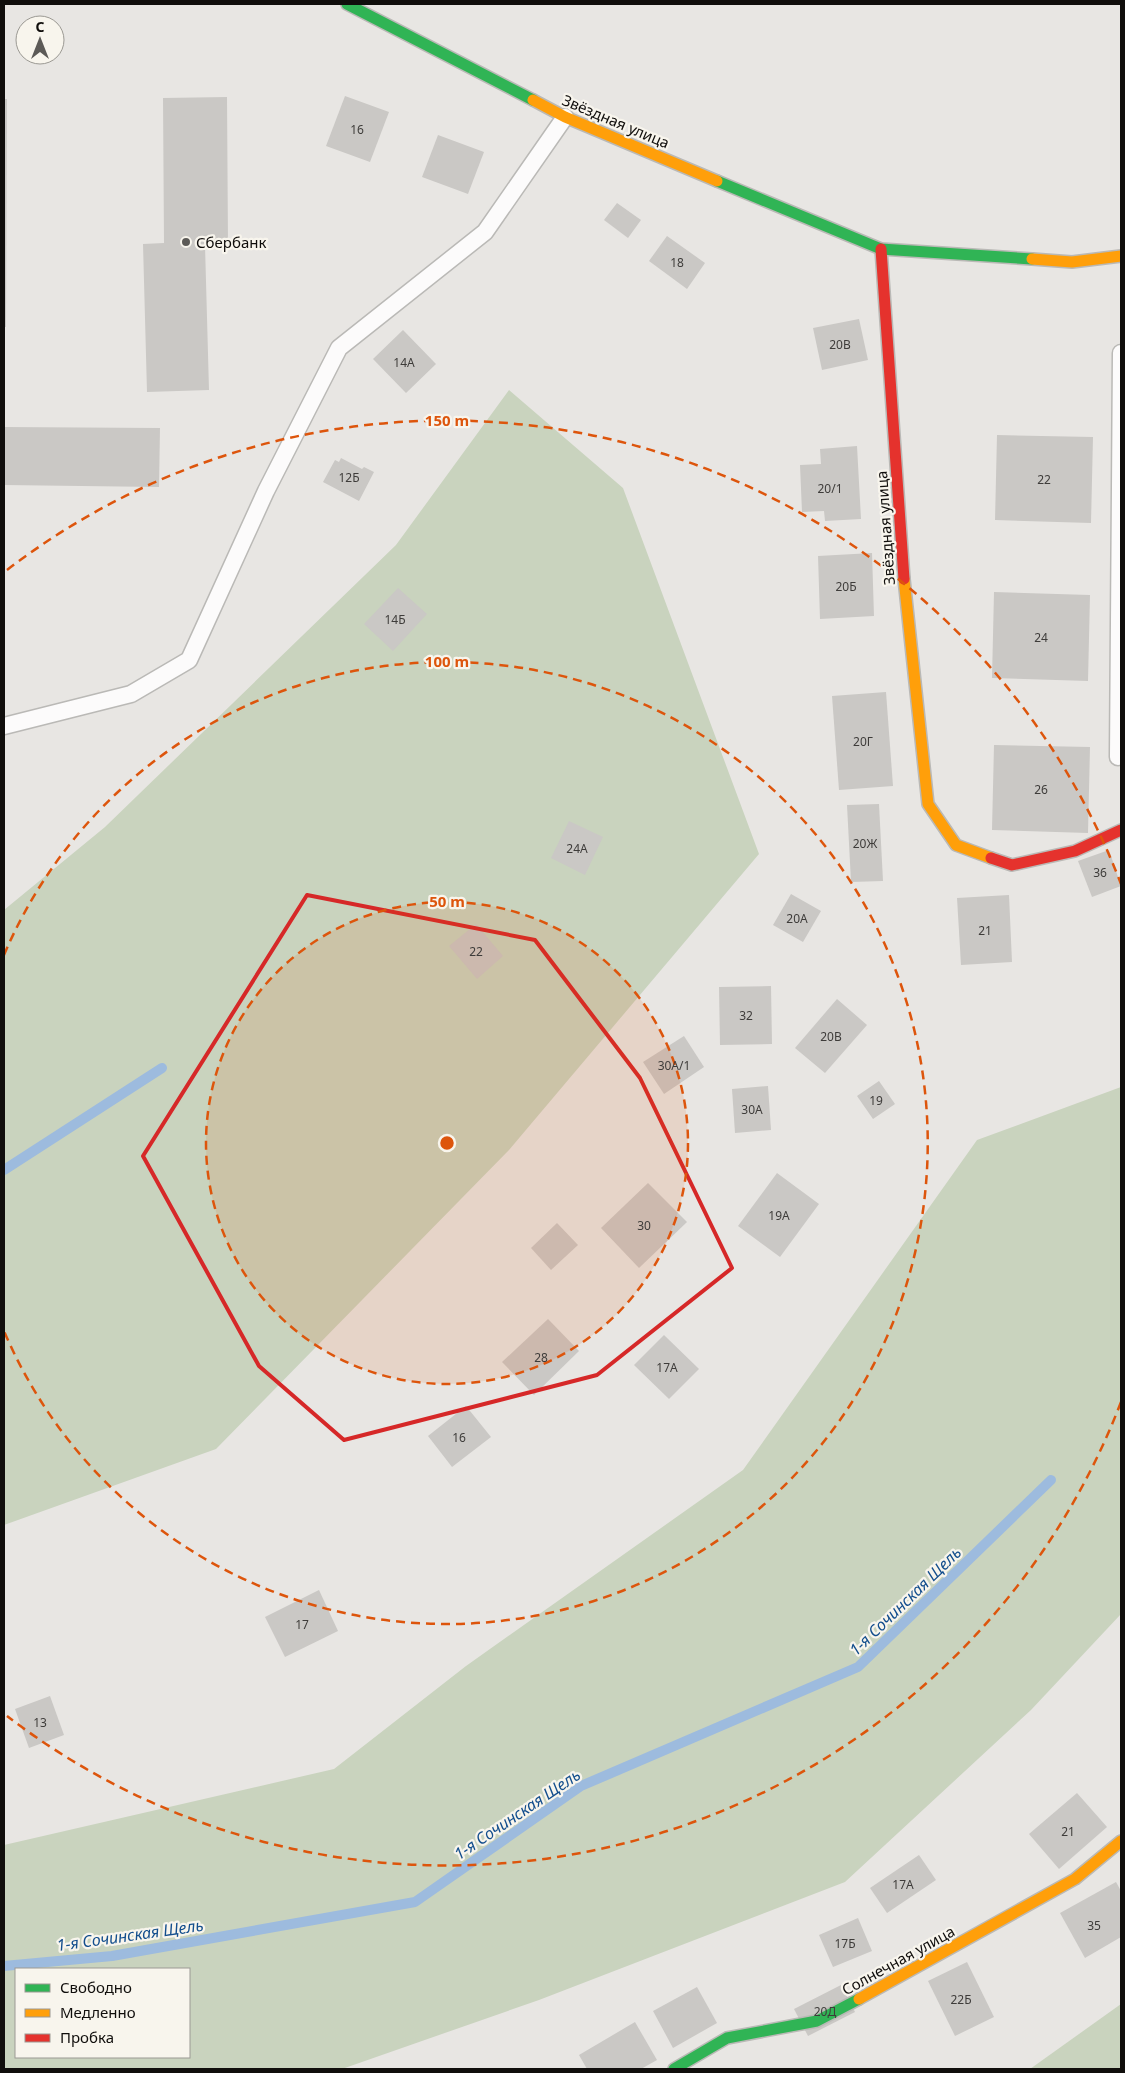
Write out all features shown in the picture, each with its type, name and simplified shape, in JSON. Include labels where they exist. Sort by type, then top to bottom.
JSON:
[{"type":"street","name":"Звёздная улица","points":[[347,4],[565,118],[881,248],[1072,262],[1121,256]]},
{"type":"street","name":"Звёздная улица","points":[[881,248],[904,586],[928,804],[956,845],[1012,865],[1075,851],[1121,830]]},
{"type":"street","name":"Солнечная улица","points":[[674,2069],[727,2038],[817,2021],[1074,1879],[1121,1841]]},
{"type":"lane","points":[[4,726],[131,694],[189,660],[266,491],[339,348],[485,232],[565,118]]},
{"type":"lane","points":[[1118,757],[1121,353]]},
{"type":"highlighted area","points":[[307,895],[535,940],[640,1078],[732,1268],[597,1375],[344,1440],[259,1366],[143,1156]]},
{"type":"green space","points":[[509,390],[623,488],[759,854],[509,1150],[216,1449],[4,1525],[4,910],[105,827],[396,545]]},
{"type":"green space","points":[[1121,1087],[1121,1614],[1031,1710],[845,1882],[539,2000],[342,2069],[4,2069],[4,1845],[334,1769],[466,1666],[743,1470],[977,1140]]},
{"type":"green space","points":[[1121,2004],[1121,2069],[1030,2069]]},
{"type":"building","points":[[345,96],[389,112],[370,162],[326,146]]},
{"type":"building","points":[[227,97],[228,245],[205,245],[209,390],[147,392],[143,244],[164,243],[163,98]]},
{"type":"building","points":[[4,99],[7,99],[6,327],[4,327]]},
{"type":"building","points":[[438,135],[484,152],[468,194],[422,177]]},
{"type":"building","points":[[617,203],[641,220],[628,238],[604,220]]},
{"type":"building","points":[[667,236],[705,263],[687,289],[649,261]]},
{"type":"building","points":[[859,319],[868,360],[822,370],[813,328]]},
{"type":"building","points":[[403,330],[436,364],[406,393],[373,359]]},
{"type":"building","points":[[4,427],[160,428],[159,487],[4,485]]},
{"type":"building","points":[[997,435],[1093,437],[1091,523],[995,520]]},
{"type":"building","points":[[857,446],[861,519],[825,521],[824,511],[802,512],[800,465],[821,464],[820,449]]},
{"type":"building","points":[[341,458],[362,469],[364,467],[374,472],[359,501],[323,482],[335,460],[339,462]]},
{"type":"building","points":[[872,553],[874,616],[820,619],[818,556]]},
{"type":"building","points":[[398,588],[427,614],[393,651],[364,624]]},
{"type":"building","points":[[994,592],[1090,595],[1088,681],[992,678]]},
{"type":"building","points":[[886,692],[893,786],[839,790],[832,696]]},
{"type":"building","points":[[994,745],[1090,747],[1088,833],[992,830]]},
{"type":"building","points":[[879,804],[883,881],[851,882],[847,805]]},
{"type":"building","points":[[569,821],[603,837],[585,875],[551,858]]},
{"type":"building","points":[[1109,850],[1121,886],[1092,897],[1078,861]]},
{"type":"building","points":[[791,894],[821,911],[803,942],[773,925]]},
{"type":"building","points":[[1009,895],[1012,962],[961,965],[957,898]]},
{"type":"building","points":[[476,924],[503,956],[477,979],[449,946]]},
{"type":"building","points":[[771,986],[772,1044],[720,1045],[719,987]]},
{"type":"building","points":[[837,999],[867,1025],[825,1073],[795,1048]]},
{"type":"building","points":[[684,1036],[704,1067],[664,1094],[643,1062]]},
{"type":"building","points":[[879,1081],[895,1104],[873,1119],[857,1096]]},
{"type":"building","points":[[768,1086],[771,1130],[735,1133],[732,1089]]},
{"type":"building","points":[[777,1173],[819,1204],[780,1257],[738,1226]]},
{"type":"building","points":[[648,1183],[687,1222],[639,1268],[601,1228]]},
{"type":"building","points":[[557,1223],[578,1245],[551,1270],[531,1248]]},
{"type":"building","points":[[548,1319],[579,1351],[534,1395],[502,1362]]},
{"type":"building","points":[[664,1335],[699,1369],[669,1399],[634,1365]]},
{"type":"building","points":[[466,1406],[491,1437],[452,1467],[428,1436]]},
{"type":"building","points":[[319,1590],[338,1631],[285,1657],[265,1617]]},
{"type":"building","points":[[50,1696],[64,1735],[29,1748],[15,1709]]},
{"type":"building","points":[[1077,1793],[1107,1827],[1059,1869],[1029,1834]]},
{"type":"building","points":[[919,1855],[936,1880],[887,1913],[870,1888]]},
{"type":"building","points":[[1116,1882],[1121,1891],[1121,1937],[1085,1958],[1060,1913]]},
{"type":"building","points":[[858,1918],[872,1951],[833,1967],[819,1935]]},
{"type":"building","points":[[967,1962],[994,2017],[955,2036],[928,1981]]},
{"type":"building","points":[[841,1985],[855,2012],[808,2036],[794,2009]]},
{"type":"building","points":[[697,1987],[717,2023],[673,2048],[653,2011]]},
{"type":"building","points":[[635,2022],[657,2060],[641,2069],[587,2069],[579,2055]]},
{"type":"waterway","points":[[4,1170],[162,1068]]},
{"type":"waterway","name":"1-я Сочинская Щель","points":[[4,1966],[112,1956],[415,1902],[581,1786],[858,1667],[1051,1480]]},
{"type":"traffic: fast","points":[[347,4],[533,100]]},
{"type":"traffic: fast","points":[[717,181],[881,249],[1032,259]]},
{"type":"traffic: fast","points":[[674,2069],[727,2038],[817,2021],[859,1999]]},
{"type":"traffic: slow","points":[[533,100],[565,117],[717,181]]},
{"type":"traffic: slow","points":[[1032,259],[1072,262],[1121,256]]},
{"type":"traffic: slow","points":[[904,579],[928,804],[956,845],[991,858]]},
{"type":"traffic: slow","points":[[859,1999],[1075,1879],[1121,1841]]},
{"type":"traffic: jam","points":[[881,249],[904,579]]},
{"type":"traffic: jam","points":[[991,858],[1012,865],[1075,851],[1121,830]]},
{"type":"place","name":"Сбербанк","points":[[186,242]]}]
